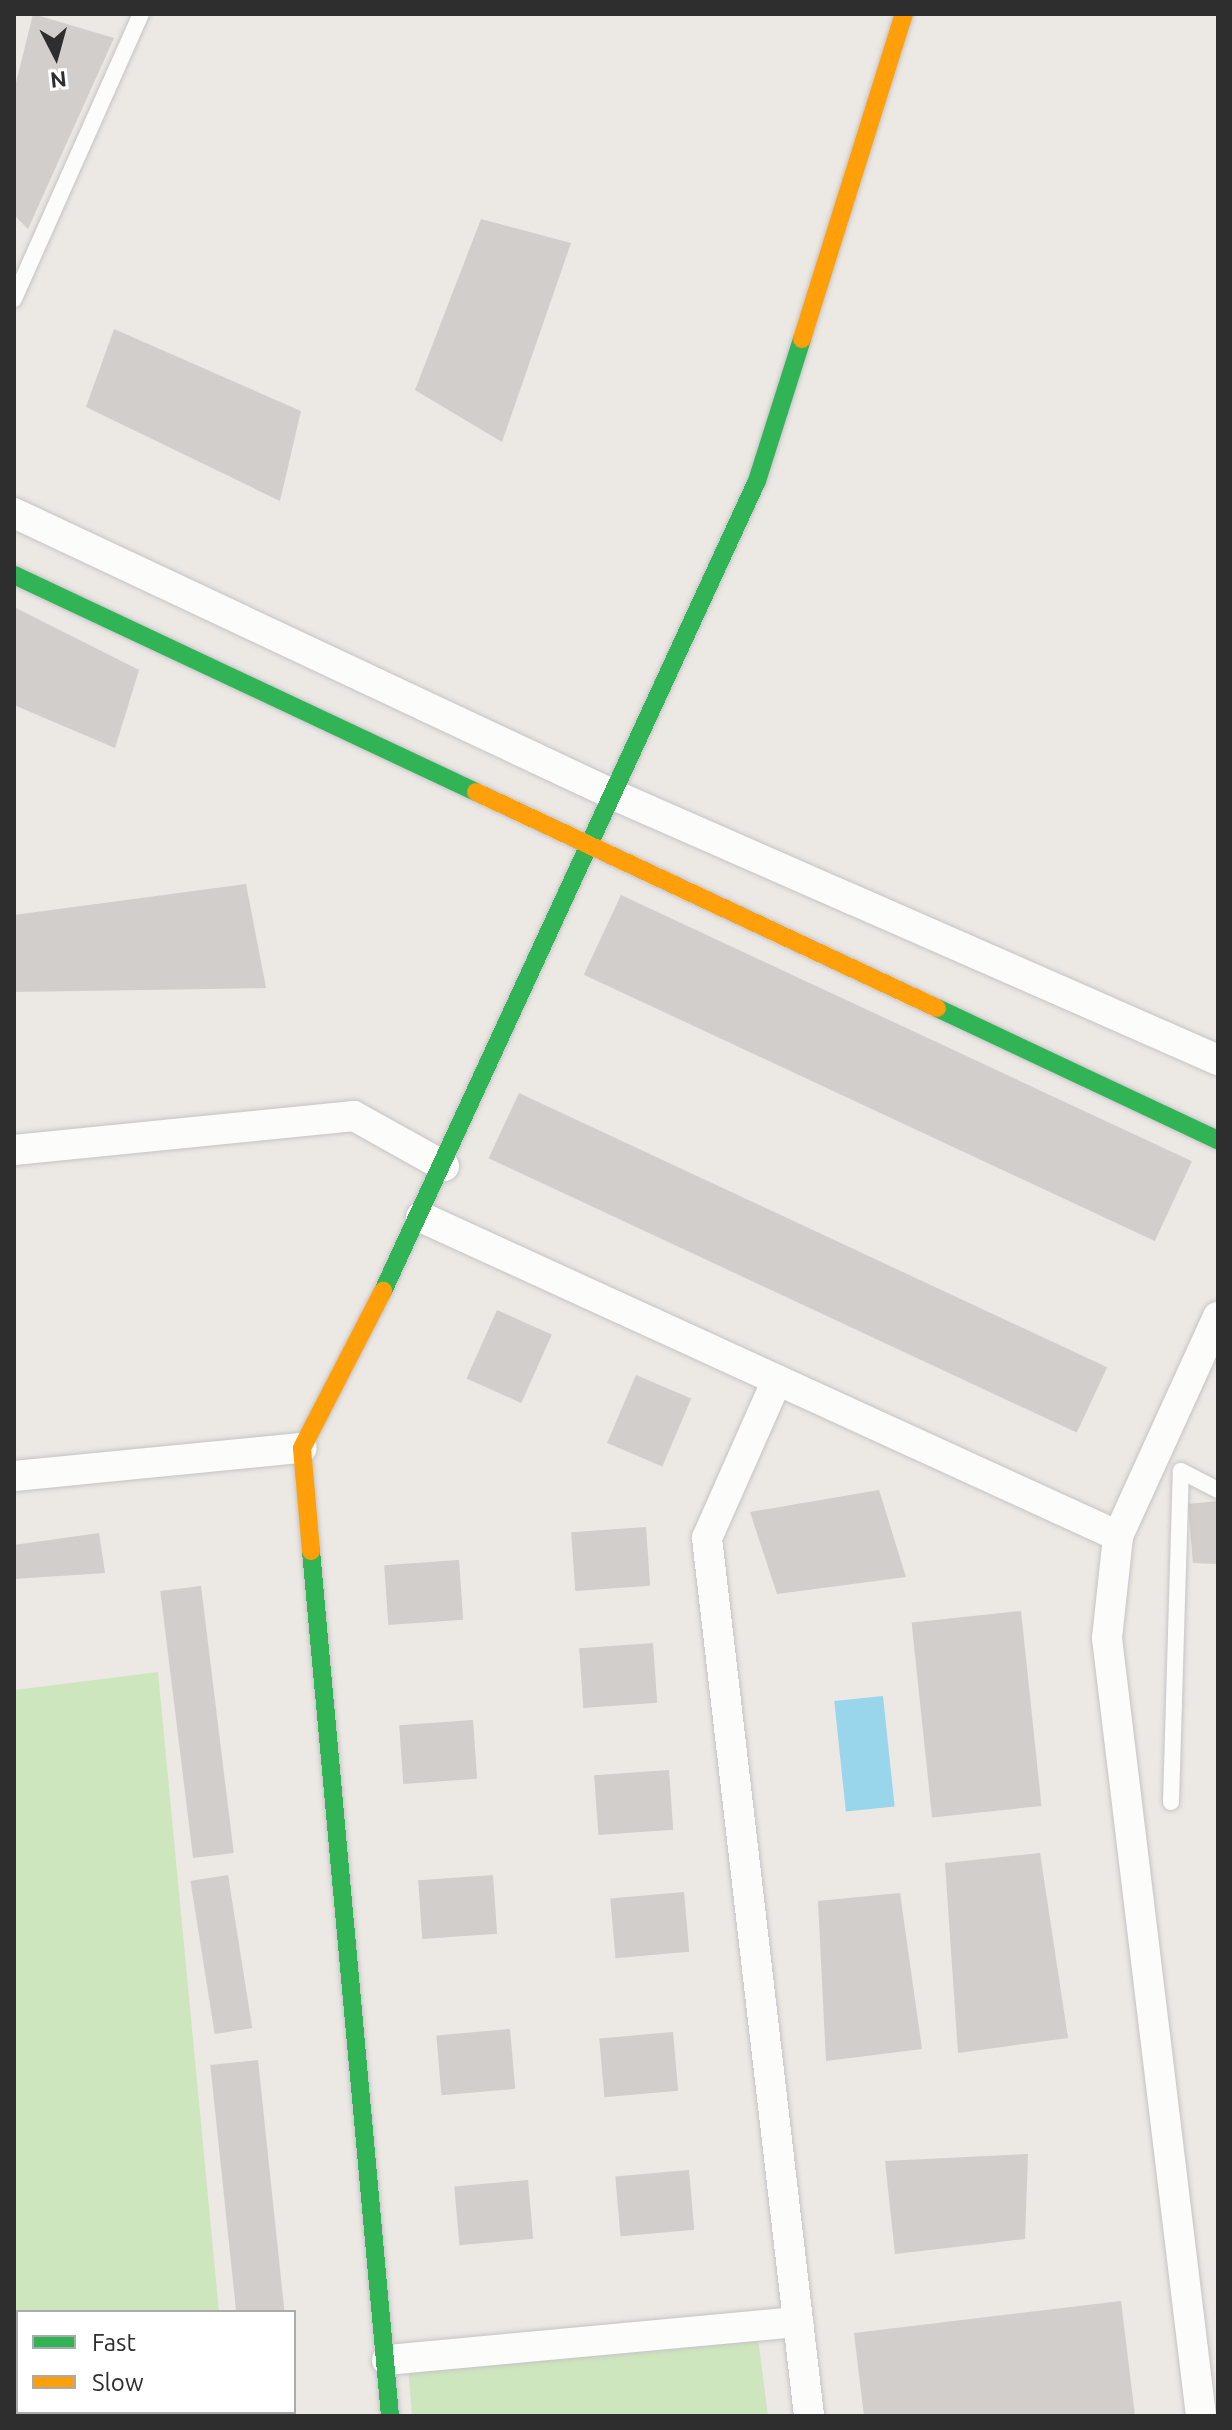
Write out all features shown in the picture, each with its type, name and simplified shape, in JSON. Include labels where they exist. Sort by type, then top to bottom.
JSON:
[{"type":"street","points":[[390,2416],[302,1448],[421,1217],[757,481],[904,14]]},
{"type":"street","points":[[14,513],[614,795],[1218,1060]]},
{"type":"street","points":[[14,575],[1218,1140]]},
{"type":"street","points":[[14,1150],[354,1116],[444,1166]]},
{"type":"street","points":[[421,1217],[1118,1536]]},
{"type":"street","points":[[1201,2416],[1107,1638],[1118,1536],[1218,1317]]},
{"type":"street","points":[[777,1380],[707,1538],[809,2416]]},
{"type":"street","points":[[14,1476],[302,1448]]},
{"type":"street","points":[[387,2360],[798,2322]]},
{"type":"lane","points":[[14,299],[141,14]]},
{"type":"lane","points":[[1171,1802],[1181,1471],[1218,1490]]},
{"type":"green space","points":[[158,1672],[219,2310],[16,2310],[14,2354],[14,1690]]},
{"type":"green space","points":[[758,2338],[768,2416],[412,2416],[407,2353]]},
{"type":"water","points":[[883,1696],[895,1806],[846,1812],[834,1701]]},
{"type":"building","points":[[33,14],[114,38],[28,229],[14,215],[14,91]]},
{"type":"building","points":[[481,219],[571,243],[502,442],[415,390]]},
{"type":"building","points":[[114,329],[301,411],[280,501],[86,407]]},
{"type":"building","points":[[14,607],[139,670],[115,748],[14,705]]},
{"type":"building","points":[[246,884],[266,988],[14,992],[14,915]]},
{"type":"building","points":[[621,895],[1192,1161],[1155,1241],[584,975]]},
{"type":"building","points":[[519,1093],[1107,1367],[1077,1433],[489,1158]]},
{"type":"building","points":[[497,1310],[552,1334],[521,1403],[466,1379]]},
{"type":"building","points":[[636,1375],[691,1398],[662,1467],[607,1443]]},
{"type":"building","points":[[879,1490],[906,1577],[777,1594],[750,1512]]},
{"type":"building","points":[[1218,1501],[1217,1564],[1193,1563],[1188,1504]]},
{"type":"building","points":[[646,1527],[650,1586],[575,1591],[571,1532]]},
{"type":"building","points":[[99,1533],[105,1573],[14,1579],[14,1545]]},
{"type":"building","points":[[459,1560],[463,1620],[388,1625],[384,1565]]},
{"type":"building","points":[[201,1586],[234,1853],[193,1858],[160,1591]]},
{"type":"building","points":[[1021,1611],[1041,1806],[932,1817],[912,1622]]},
{"type":"building","points":[[653,1643],[657,1703],[583,1708],[579,1648]]},
{"type":"building","points":[[473,1720],[477,1779],[403,1784],[399,1725]]},
{"type":"building","points":[[669,1770],[673,1830],[598,1835],[594,1775]]},
{"type":"building","points":[[1040,1853],[1068,2038],[958,2053],[945,1863]]},
{"type":"building","points":[[228,1875],[252,2028],[215,2034],[190,1881]]},
{"type":"building","points":[[493,1875],[497,1934],[422,1939],[418,1880]]},
{"type":"building","points":[[684,1892],[689,1952],[616,1958],[610,1898]]},
{"type":"building","points":[[900,1893],[922,2049],[826,2061],[818,1901]]},
{"type":"building","points":[[510,2029],[515,2089],[442,2095],[436,2035]]},
{"type":"building","points":[[673,2032],[678,2091],[604,2097],[599,2038]]},
{"type":"building","points":[[258,2060],[284,2310],[236,2310],[210,2065]]},
{"type":"building","points":[[1028,2154],[1025,2239],[895,2254],[885,2161]]},
{"type":"building","points":[[689,2170],[694,2230],[621,2236],[615,2176]]},
{"type":"building","points":[[528,2180],[533,2239],[459,2245],[454,2186]]},
{"type":"building","points":[[1121,2301],[1135,2416],[864,2416],[854,2333]]},
{"type":"traffic: fast","points":[[383,1291],[757,481],[802,339]]},
{"type":"traffic: fast","points":[[14,575],[476,792]]},
{"type":"traffic: fast","points":[[937,1008],[1218,1140]]},
{"type":"traffic: fast","points":[[311,1551],[390,2416]]},
{"type":"traffic: slow","points":[[802,339],[904,14]]},
{"type":"traffic: slow","points":[[476,792],[937,1008]]},
{"type":"traffic: slow","points":[[311,1551],[302,1448],[383,1291]]}]
